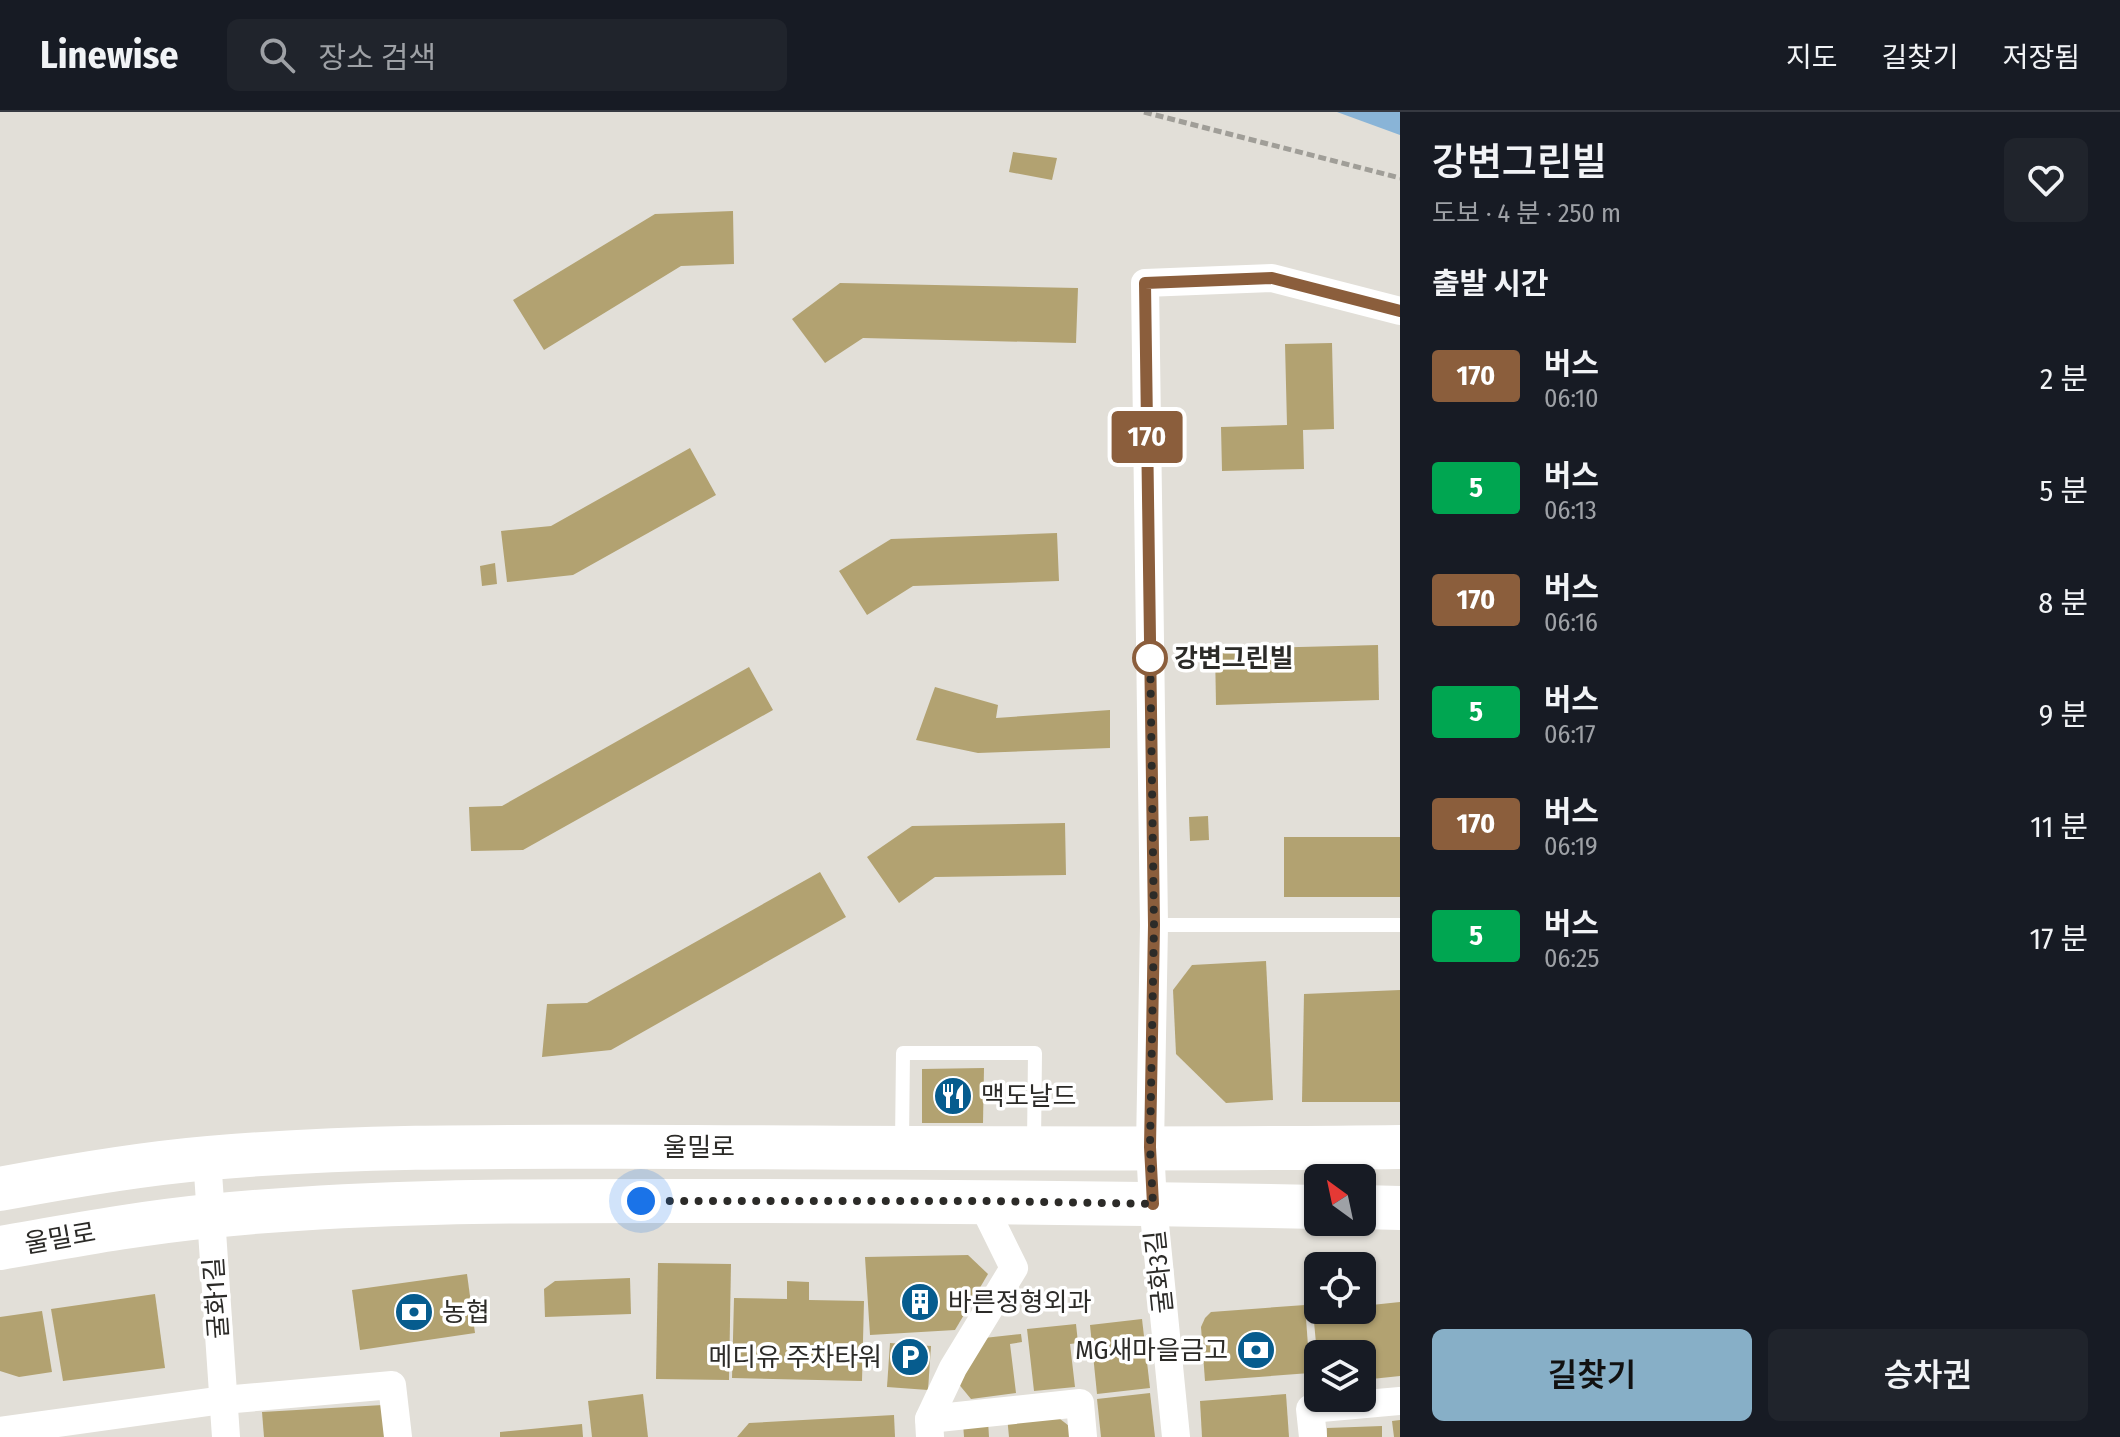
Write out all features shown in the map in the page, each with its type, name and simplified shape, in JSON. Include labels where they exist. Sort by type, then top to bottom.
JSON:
[{"type":"main road","name":"울밀로","points":[[0,1189],[207,1158],[368,1148],[517,1145],[1400,1147]]},
{"type":"main road","name":"울밀로","points":[[0,1248],[129,1225],[211,1216],[425,1203],[981,1201],[1304,1207]]},
{"type":"main road","points":[[1376,1207],[1400,1208]]},
{"type":"street","name":"굴화3길","points":[[1176,1437],[1150,1147],[1154,925],[1145,283],[1272,278],[1400,311]]},
{"type":"street","name":"굴화1길","points":[[207,1158],[226,1437]]},
{"type":"street","points":[[929,1428],[953,1368],[1014,1268],[981,1201]]},
{"type":"street","points":[[0,1431],[223,1400],[392,1385],[398,1437]]},
{"type":"street","points":[[1313,1437],[1310,1409],[1400,1401]]},
{"type":"street","points":[[929,1428],[1080,1403],[1083,1437]]},
{"type":"lane","points":[[1154,925],[1400,925]]},
{"type":"lane","points":[[902,1148],[903,1053],[1035,1053],[1034,1147]]},
{"type":"path","points":[[1144,112],[1400,178]]},
{"type":"water","points":[[1337,112],[1400,112],[1400,135]]},
{"type":"building","points":[[1013,152],[1057,158],[1052,180],[1009,172]]},
{"type":"building","points":[[733,211],[734,264],[681,266],[544,350],[513,300],[655,214]]},
{"type":"building","points":[[840,283],[1078,288],[1076,343],[863,338],[825,363],[792,319]]},
{"type":"building","points":[[1332,343],[1334,429],[1303,430],[1304,469],[1222,471],[1221,427],[1287,425],[1285,344]]},
{"type":"building","points":[[690,448],[716,495],[573,575],[507,582],[501,531],[551,526]]},
{"type":"building","points":[[1057,533],[1059,581],[913,586],[867,615],[839,571],[891,539]]},
{"type":"building","points":[[495,563],[497,584],[482,586],[480,566]]},
{"type":"building","points":[[1378,645],[1379,700],[1216,705],[1215,649]]},
{"type":"building","points":[[749,667],[773,710],[523,850],[471,851],[469,807],[502,806]]},
{"type":"building","points":[[935,687],[998,705],[996,718],[1110,710],[1110,748],[978,753],[916,740]]},
{"type":"building","points":[[1208,816],[1209,840],[1190,841],[1189,817]]},
{"type":"building","points":[[1065,823],[1066,875],[935,877],[899,903],[867,857],[912,826]]},
{"type":"building","points":[[1284,837],[1400,837],[1400,897],[1284,897]]},
{"type":"building","points":[[820,872],[846,917],[611,1050],[542,1057],[547,1004],[587,1003]]},
{"type":"building","points":[[1266,961],[1273,1100],[1226,1103],[1176,1054],[1173,990],[1192,965]]},
{"type":"building","points":[[1400,990],[1400,1102],[1302,1102],[1304,994]]},
{"type":"building","name":"맥도날드","points":[[984,1068],[983,1123],[922,1123],[922,1069]]},
{"type":"building","name":"바른정형외과","points":[[968,1255],[988,1274],[955,1330],[870,1335],[865,1257]]},
{"type":"building","points":[[658,1263],[731,1264],[729,1380],[656,1379]]},
{"type":"building","name":"농협","points":[[467,1274],[475,1333],[360,1350],[352,1290]]},
{"type":"building","points":[[630,1278],[631,1314],[545,1317],[544,1289],[555,1281]]},
{"type":"building","points":[[787,1281],[809,1282],[809,1300],[864,1301],[862,1381],[732,1378],[734,1298],[787,1299]]},
{"type":"building","points":[[155,1294],[165,1368],[63,1381],[51,1309]]},
{"type":"building","points":[[1400,1302],[1400,1376],[1376,1379],[1376,1340],[1316,1340],[1314,1324],[1376,1324],[1376,1305]]},
{"type":"building","name":"MG새마을금고","points":[[1304,1305],[1308,1340],[1304,1340],[1304,1373],[1205,1381],[1201,1327],[1211,1312]]},
{"type":"building","points":[[42,1311],[52,1372],[19,1377],[0,1371],[0,1317]]},
{"type":"building","points":[[1142,1319],[1150,1388],[1097,1394],[1090,1325]]},
{"type":"building","points":[[1076,1324],[1078,1343],[1070,1344],[1075,1387],[1034,1391],[1027,1329]]},
{"type":"building","points":[[1021,1334],[1022,1342],[1010,1344],[1016,1393],[971,1399],[957,1382],[984,1338]]},
{"type":"building","name":"메디유 주차타워","points":[[890,1343],[931,1346],[928,1390],[887,1387]]},
{"type":"building","points":[[1150,1393],[1155,1437],[1101,1437],[1097,1399]]},
{"type":"building","points":[[643,1394],[648,1437],[592,1437],[588,1401]]},
{"type":"building","points":[[1286,1394],[1289,1437],[1202,1437],[1200,1401]]},
{"type":"building","points":[[383,1405],[385,1437],[264,1437],[262,1412]]},
{"type":"building","points":[[1051,1412],[1073,1429],[1074,1437],[1009,1437],[1007,1416]]},
{"type":"building","points":[[894,1415],[895,1437],[737,1437],[749,1423]]},
{"type":"building","points":[[1400,1420],[1400,1437],[1394,1437],[1392,1421]]},
{"type":"building","points":[[988,1421],[989,1437],[964,1437],[963,1423]]},
{"type":"building","points":[[582,1424],[583,1437],[500,1437],[500,1432]]},
{"type":"building","points":[[1382,1426],[1382,1437],[1327,1437],[1327,1428]]},
{"type":"bus line","name":"170","points":[[1153,1204],[1150,1147],[1154,925],[1145,283],[1272,278],[1400,311]]},
{"type":"place","name":"강변그린빌","points":[[1150,658]]},
{"type":"place","name":"맥도날드","points":[[953,1096]]},
{"type":"place","name":"바른정형외과","points":[[920,1302]]},
{"type":"place","name":"농협","points":[[414,1312]]},
{"type":"place","name":"MG새마을금고","points":[[1256,1350]]},
{"type":"place","name":"메디유 주차타워","points":[[910,1357]]},
{"type":"route","points":[[641,1201],[1153,1204],[1150,1147],[1154,925],[1150,645],[1150,658]]}]
